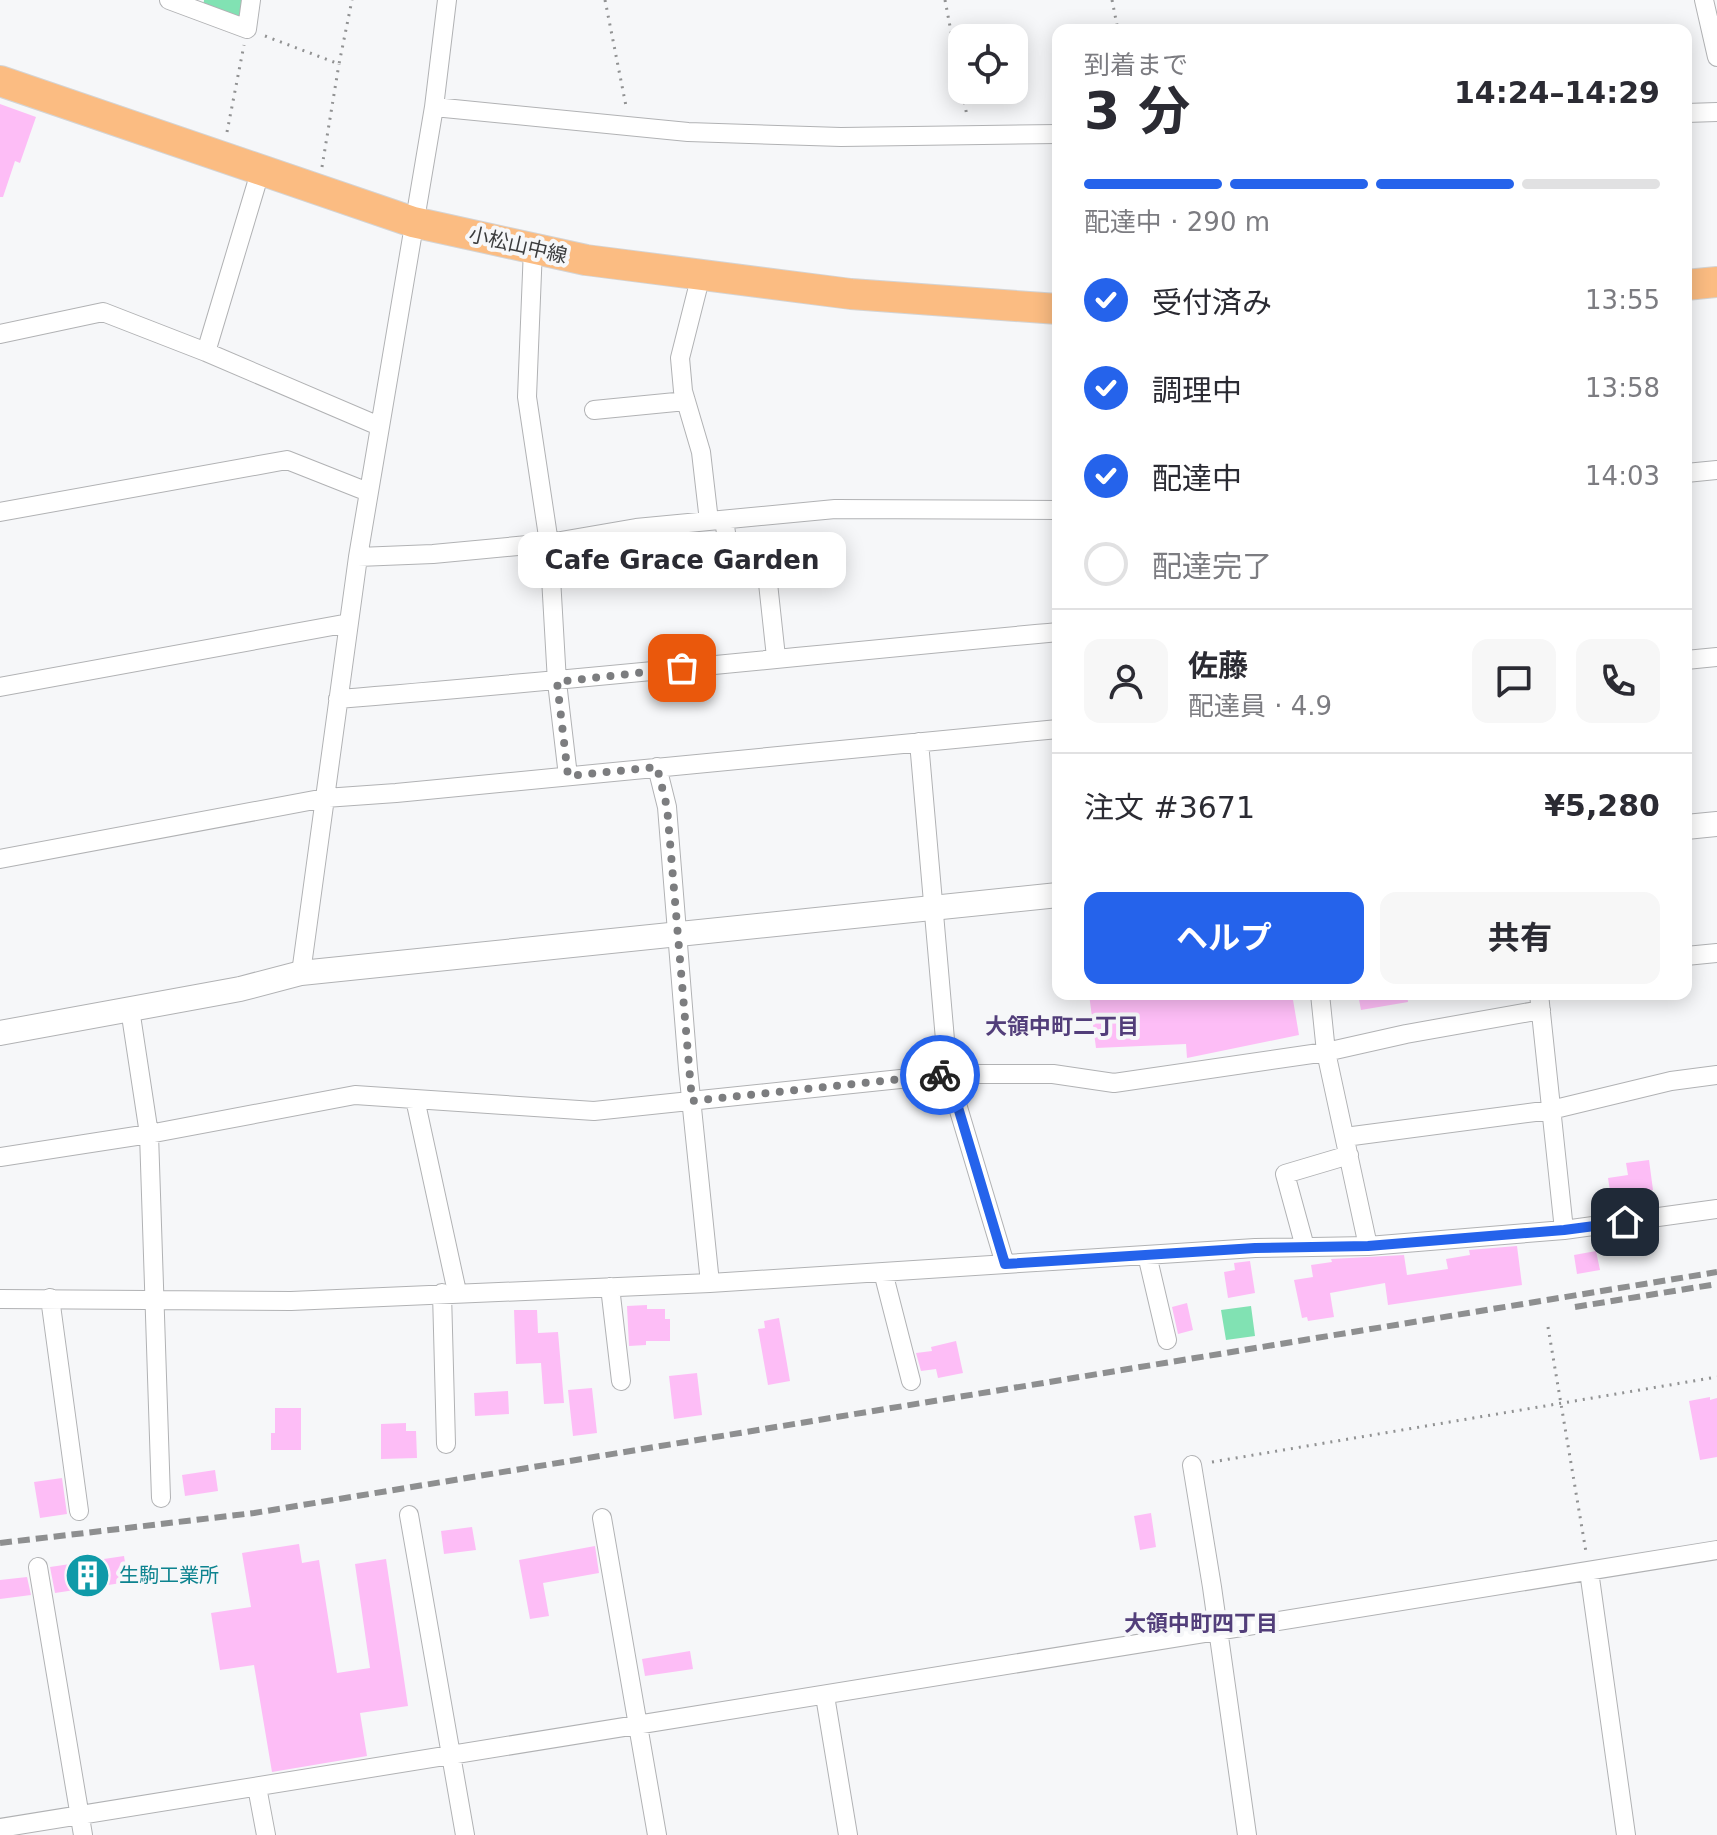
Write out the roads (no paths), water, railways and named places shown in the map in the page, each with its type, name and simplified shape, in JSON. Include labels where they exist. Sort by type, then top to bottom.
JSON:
[{"type":"main road","name":"小松山中線","points":[[0,81],[413,222],[586,260],[851,294],[1052,309]]},
{"type":"main road","points":[[1692,284],[1717,282]]},
{"type":"street","points":[[169,0],[247,29],[251,0]]},
{"type":"street","points":[[301,973],[358,557],[434,107],[447,0]]},
{"type":"street","points":[[1704,0],[1717,57]]},
{"type":"street","points":[[434,107],[630,127],[841,137],[1052,134]]},
{"type":"street","points":[[1692,113],[1717,112]]},
{"type":"street","points":[[206,352],[261,169]]},
{"type":"street","points":[[533,248],[527,397],[549,543],[557,682],[568,776]]},
{"type":"street","points":[[701,275],[680,358],[686,401],[733,578],[767,574],[776,657]]},
{"type":"street","points":[[0,334],[103,312],[379,426]]},
{"type":"street","points":[[594,410],[686,401]]},
{"type":"street","points":[[0,512],[287,460],[368,492]]},
{"type":"street","points":[[1692,472],[1717,470]]},
{"type":"street","points":[[358,557],[433,554],[549,543],[636,528],[835,509],[1052,510]]},
{"type":"street","points":[[0,687],[349,623]]},
{"type":"street","points":[[338,699],[557,682],[776,657],[1052,633]]},
{"type":"street","points":[[1692,659],[1717,657]]},
{"type":"street","points":[[0,859],[325,798],[1052,730]]},
{"type":"street","points":[[919,742],[948,1074],[1005,1264]]},
{"type":"street","points":[[657,767],[667,807],[710,1283]]},
{"type":"street","points":[[1692,826],[1717,824]]},
{"type":"street","points":[[0,1033],[240,989],[301,973],[1052,896]]},
{"type":"street","points":[[1692,955],[1717,953]]},
{"type":"street","points":[[1321,1000],[1326,1052],[1368,1246]]},
{"type":"street","points":[[0,1157],[149,1134],[355,1095],[594,1111],[948,1074],[1053,1074],[1114,1083],[1326,1052],[1540,1002],[1564,1230]]},
{"type":"street","points":[[130,1009],[149,1134],[161,1498]]},
{"type":"street","points":[[1305,1247],[1285,1174],[1347,1146],[1551,1110],[1671,1081],[1717,1075]]},
{"type":"street","points":[[415,1099],[450,1292],[446,1444]]},
{"type":"street","points":[[0,1299],[291,1301],[710,1283],[1147,1255],[1368,1246],[1564,1230],[1717,1209]]},
{"type":"street","points":[[1147,1255],[1167,1340]]},
{"type":"street","points":[[883,1272],[911,1381]]},
{"type":"street","points":[[610,1287],[621,1381]]},
{"type":"street","points":[[50,1298],[79,1511]]},
{"type":"street","points":[[1192,1465],[1247,1835]]},
{"type":"street","points":[[409,1515],[465,1835]]},
{"type":"street","points":[[602,1518],[657,1835]]},
{"type":"street","points":[[0,1828],[1717,1550]]},
{"type":"street","points":[[38,1567],[83,1835]]},
{"type":"street","points":[[1589,1571],[1626,1835]]},
{"type":"street","points":[[825,1696],[848,1835]]},
{"type":"street","points":[[257,1787],[266,1835]]},
{"type":"railway","points":[[0,1543],[254,1513],[1717,1272]]},
{"type":"railway","points":[[1575,1307],[1717,1284]]},
{"type":"place","name":"Cafe Grace Garden","points":[[682,668]]},
{"type":"place","name":"生駒工業所","points":[[88,1575]]},
{"type":"district","name":"大領中町二丁目","points":[[1062,1026]]},
{"type":"district","name":"大領中町四丁目","points":[[1201,1623]]}]
